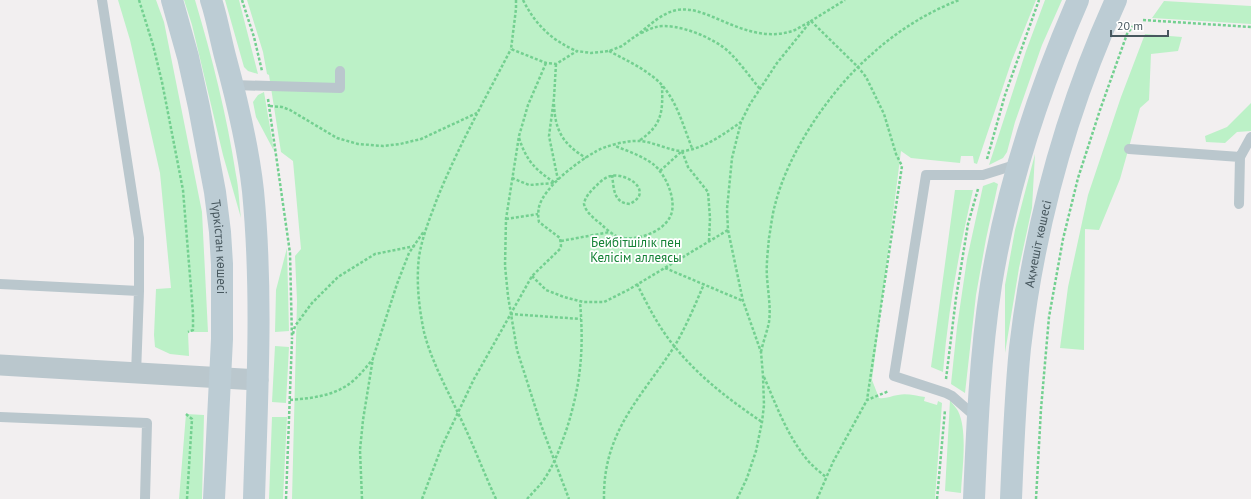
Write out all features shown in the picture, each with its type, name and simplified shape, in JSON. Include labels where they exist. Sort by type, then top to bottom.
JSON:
[{"type":"street","name":"Түркістан көшесі","points":[[172,0],[188,57],[215,192],[222,264],[222,339],[214,499]]},
{"type":"street","points":[[211,0],[233,85],[247,151],[253,190],[260,305],[254,499]]},
{"type":"street","points":[[974,499],[982,360],[991,285],[1001,232],[1018,164],[1045,80],[1078,0]]},
{"type":"street","name":"Ақмешіт көшесі","points":[[1012,499],[1014,433],[1020,348],[1040,228],[1056,161],[1072,111],[1116,0]]},
{"type":"street","points":[[0,365],[258,380]]},
{"type":"lane","points":[[102,0],[139,238],[136,374]]},
{"type":"lane","points":[[233,85],[340,88],[340,71]]},
{"type":"lane","points":[[1239,204],[1240,157],[1251,137]]},
{"type":"lane","points":[[1129,149],[1240,157]]},
{"type":"lane","points":[[978,420],[952,396],[894,376],[926,175],[983,175],[1018,164]]},
{"type":"lane","points":[[0,284],[139,290]]},
{"type":"lane","points":[[0,417],[147,423],[145,499]]},
{"type":"path","points":[[139,0],[153,45],[162,82],[183,190],[193,313],[193,330],[188,332]]},
{"type":"path","points":[[242,0],[254,37],[270,106],[290,253],[292,339],[286,499]]},
{"type":"path","points":[[496,499],[444,385],[424,333],[418,283],[420,256],[425,230],[450,168],[477,113],[511,50],[516,0]]},
{"type":"path","points":[[523,0],[528,11],[539,26],[564,46],[577,51],[591,53],[609,51],[622,46],[661,17],[676,10],[700,12],[748,31],[766,34],[781,34],[795,30],[845,0]]},
{"type":"path","points":[[760,352],[769,322],[767,276],[769,239],[775,205],[797,149],[817,117],[841,85],[871,54],[900,31],[959,0]]},
{"type":"path","points":[[937,499],[946,393],[946,376],[956,298],[968,224],[1005,95],[1039,0]]},
{"type":"path","points":[[1143,20],[1251,27]]},
{"type":"path","points":[[811,21],[858,67],[866,77],[884,114],[896,154],[902,166],[867,400],[826,478],[817,499]]},
{"type":"path","points":[[737,499],[747,478],[756,451],[764,405],[760,352],[742,301],[728,230],[728,184],[732,158],[741,122],[750,104],[777,63],[811,21]]},
{"type":"path","points":[[636,36],[656,26],[676,26],[698,34],[716,42],[730,52],[760,89]]},
{"type":"path","points":[[1036,499],[1041,409],[1049,317],[1063,239],[1078,178],[1100,110],[1127,34],[1133,26]]},
{"type":"path","points":[[511,50],[546,63],[556,64],[577,51]]},
{"type":"path","points":[[609,51],[643,70],[662,86],[677,110],[692,148]]},
{"type":"path","points":[[546,63],[528,105],[519,136],[506,219],[505,266],[510,314],[517,350],[527,384],[569,499]]},
{"type":"path","points":[[556,64],[554,115],[558,131],[567,144],[586,158]]},
{"type":"path","points":[[640,141],[651,132],[660,119],[662,86]]},
{"type":"path","points":[[554,98],[549,136],[558,181]]},
{"type":"path","points":[[270,106],[282,107],[290,110],[337,138],[358,144],[383,146],[400,144],[421,138],[477,113]]},
{"type":"path","points":[[660,171],[682,151],[720,136],[741,122]]},
{"type":"path","points":[[519,136],[522,148],[533,166],[555,183]]},
{"type":"path","points":[[422,499],[442,446],[474,379],[532,276],[560,249],[560,238],[539,222],[539,205],[547,192],[555,183],[586,158],[595,152],[614,146],[640,141],[682,151]]},
{"type":"path","points":[[612,175],[616,194],[620,202],[623,204],[630,204],[636,199],[640,192],[637,185],[620,175],[612,175],[607,177],[586,197],[584,204],[589,214],[610,232],[621,237],[632,238],[650,233],[665,224],[671,216],[672,206],[669,188],[660,171],[654,165],[635,153],[614,146]]},
{"type":"path","points":[[682,151],[688,167],[708,192],[710,218],[709,241]]},
{"type":"path","points":[[512,178],[529,185],[555,183]]},
{"type":"path","points":[[506,219],[538,214]]},
{"type":"path","points":[[362,499],[360,450],[362,427],[373,358],[397,284],[410,253],[425,230]]},
{"type":"path","points":[[532,276],[546,290],[564,297],[580,302],[604,302],[728,230]]},
{"type":"path","points":[[561,241],[610,232]]},
{"type":"path","points":[[292,339],[295,326],[312,303],[338,277],[375,254],[414,246]]},
{"type":"path","points":[[664,268],[742,301]]},
{"type":"path","points":[[637,284],[655,318],[674,347],[713,385],[738,406],[762,422]]},
{"type":"path","points":[[604,499],[610,454],[623,421],[674,347],[687,323],[704,284]]},
{"type":"path","points":[[527,499],[544,479],[554,461],[564,439],[578,387],[582,342],[580,302]]},
{"type":"path","points":[[510,314],[581,319]]},
{"type":"path","points":[[290,400],[317,397],[335,392],[354,380],[373,358]]},
{"type":"path","points":[[763,376],[783,422],[794,441],[810,463],[826,478]]},
{"type":"path","points":[[867,400],[890,390]]},
{"type":"path","points":[[186,414],[192,419],[187,499]]},
{"type":"green space","points":[[118,0],[156,0],[164,22],[202,212],[208,332],[188,332],[189,356],[170,354],[155,347],[154,335],[156,289],[171,288],[160,173],[130,40]]},
{"type":"green space","points":[[184,0],[195,0],[213,65],[224,109],[238,186],[241,218],[223,155],[192,25]]},
{"type":"green space","points":[[225,0],[239,0],[258,74],[248,71],[244,67]]},
{"type":"green space","name":"Бейбітшілік пен Келісім аллеясы","points":[[247,0],[1036,0],[1012,60],[977,164],[974,163],[973,156],[961,156],[960,163],[911,158],[901,151],[872,380],[879,398],[908,394],[925,397],[924,401],[937,405],[938,401],[942,403],[935,499],[292,499],[297,301],[295,256],[301,249],[293,161],[281,152],[269,75],[267,74],[263,52]]},
{"type":"green space","points":[[1045,0],[1062,0],[1042,45],[1015,122],[1007,152],[1003,158],[989,165],[1026,51]]},
{"type":"green space","points":[[1164,1],[1251,6],[1251,24],[1152,18]]},
{"type":"green space","points":[[1145,34],[1182,37],[1178,51],[1151,54],[1149,100],[1140,108],[1120,179],[1099,230],[1085,229],[1084,350],[1060,348],[1068,287],[1088,195],[1121,97]]},
{"type":"green space","points":[[264,92],[274,151],[256,117],[253,102],[258,95]]},
{"type":"green space","points":[[1251,103],[1251,131],[1237,132],[1225,143],[1206,142],[1205,136],[1227,127]]},
{"type":"green space","points":[[1035,154],[1032,208],[1019,268],[1005,353],[1005,285],[1015,230]]},
{"type":"green space","points":[[994,182],[998,184],[976,295],[965,393],[951,384],[957,327],[967,259],[983,186]]},
{"type":"green space","points":[[955,190],[973,190],[955,281],[943,372],[931,367]]},
{"type":"green space","points":[[287,248],[289,331],[275,332],[276,290]]},
{"type":"green space","points":[[275,346],[289,347],[286,403],[272,402]]},
{"type":"green space","points":[[950,400],[958,411],[963,429],[964,451],[961,493],[945,491]]},
{"type":"green space","points":[[186,414],[204,415],[202,499],[179,499]]},
{"type":"green space","points":[[272,417],[287,417],[283,499],[269,499]]}]
